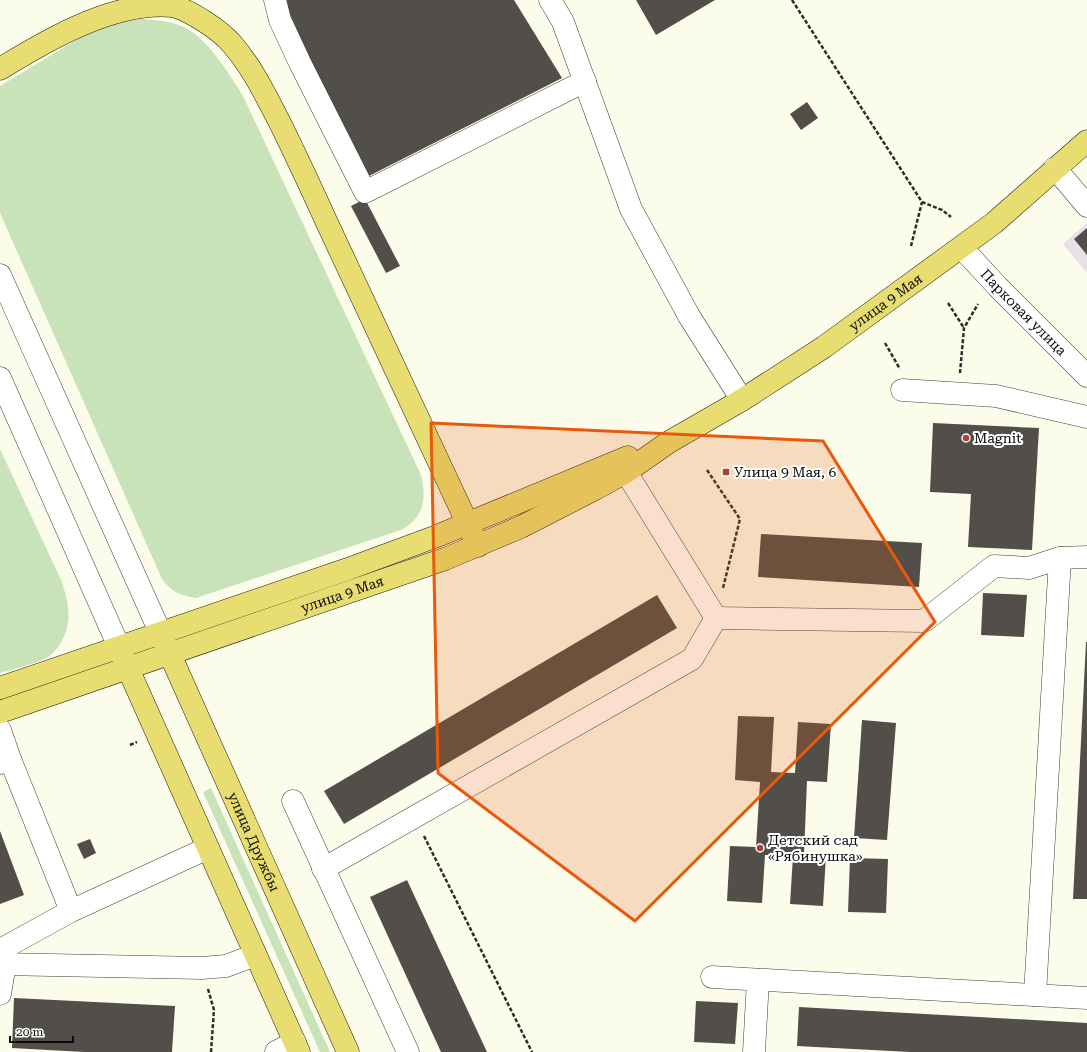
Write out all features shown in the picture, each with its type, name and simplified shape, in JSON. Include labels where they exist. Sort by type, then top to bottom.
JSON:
[{"type":"main road","points":[[0,69],[58,33],[106,10],[131,5],[149,3],[173,6],[198,18],[231,42],[256,76],[298,160],[478,546]]},
{"type":"main road","name":"улица 9 Мая","points":[[0,712],[356,591],[478,546],[521,527],[626,472],[669,442],[742,400],[824,347],[962,248],[994,223],[1055,168],[1087,142]]},
{"type":"main road","name":"улица 9 Мая","points":[[0,688],[160,632],[348,569],[467,524],[669,442]]},
{"type":"main road","name":"улица Дружбы","points":[[160,632],[348,1052]]},
{"type":"main road","points":[[118,647],[297,1047]]},
{"type":"street","points":[[275,0],[280,20],[300,63],[365,192],[585,81]]},
{"type":"street","points":[[553,1],[563,22],[631,209],[689,316],[742,400]]},
{"type":"street","points":[[1055,168],[1087,206]]},
{"type":"street","name":"Парковая улица","points":[[962,248],[998,287],[1087,376]]},
{"type":"street","points":[[0,276],[160,632]]},
{"type":"street","points":[[0,378],[118,647]]},
{"type":"street","points":[[902,390],[996,396],[1087,417]]},
{"type":"street","points":[[626,472],[716,618]]},
{"type":"street","points":[[716,618],[924,622],[954,596],[994,566],[1029,568],[1060,558],[1087,556]]},
{"type":"street","points":[[1035,995],[1060,558]]},
{"type":"street","points":[[323,868],[692,659],[716,618]]},
{"type":"street","points":[[0,730],[5,761],[71,911]]},
{"type":"street","points":[[293,801],[408,1052]]},
{"type":"street","points":[[2,959],[71,911],[208,848]]},
{"type":"street","points":[[2,959],[202,968],[226,966],[255,955]]},
{"type":"street","points":[[0,994],[2,959]]},
{"type":"street","points":[[712,977],[1087,998]]},
{"type":"street","points":[[754,1052],[758,980]]},
{"type":"street","points":[[276,1052],[297,1047]]},
{"type":"path","points":[[792,0],[922,202],[942,210],[951,217]]},
{"type":"path","points":[[911,246],[922,202]]},
{"type":"path","points":[[948,303],[964,328]]},
{"type":"path","points":[[958,394],[964,328],[978,304]]},
{"type":"path","points":[[707,470],[740,519],[716,618]]},
{"type":"path","points":[[415,816],[532,1052]]},
{"type":"path","points":[[202,968],[214,1010],[211,1052]]},
{"type":"highlighted area","points":[[431,423],[823,441],[935,622],[635,921],[438,773]]},
{"type":"shaded area","points":[[1087,223],[1087,273],[1063,244]]},
{"type":"green space","points":[[141,19],[173,23],[193,32],[209,47],[242,94],[421,475],[424,492],[422,507],[419,513],[409,525],[401,530],[196,598],[185,596],[176,592],[162,579],[0,213],[0,86],[88,33],[118,23]]},
{"type":"green space","points":[[0,449],[62,582],[68,606],[68,621],[67,628],[59,646],[51,655],[33,663],[0,673]]},
{"type":"green space","points":[[211,788],[330,1052],[320,1052],[203,792]]},
{"type":"building","points":[[278,0],[514,0],[562,78],[359,181],[301,52],[306,50],[281,14]]},
{"type":"building","points":[[636,0],[715,0],[656,35]]},
{"type":"building","points":[[807,102],[818,118],[801,130],[790,114]]},
{"type":"building","points":[[365,199],[400,266],[386,273],[351,206]]},
{"type":"building","points":[[1087,228],[1087,255],[1074,239]]},
{"type":"building","points":[[933,423],[1039,428],[1032,550],[968,547],[971,494],[930,492]]},
{"type":"building","points":[[761,534],[922,543],[919,587],[758,577]]},
{"type":"building","points":[[983,593],[1027,595],[1024,637],[981,635]]},
{"type":"building","points":[[657,595],[677,628],[344,824],[324,791]]},
{"type":"building","points":[[1086,642],[1087,899],[1073,899]]},
{"type":"building","points":[[738,716],[774,717],[771,772],[795,773],[798,722],[831,724],[827,782],[807,781],[804,854],[826,855],[823,906],[790,904],[793,856],[765,855],[762,903],[727,901],[730,846],[756,847],[760,782],[735,780]]},
{"type":"building","points":[[862,720],[896,723],[887,840],[854,838]]},
{"type":"building","points":[[0,831],[24,895],[0,904]]},
{"type":"building","points":[[90,839],[96,853],[84,859],[77,844]]},
{"type":"building","points":[[850,858],[888,859],[886,913],[848,912]]},
{"type":"building","points":[[407,880],[487,1052],[441,1052],[370,897]]},
{"type":"building","points":[[14,998],[175,1006],[172,1052],[84,1052],[12,1048]]},
{"type":"building","points":[[696,1001],[738,1003],[735,1044],[694,1042]]},
{"type":"building","points":[[799,1007],[1087,1023],[1087,1052],[910,1052],[797,1046]]},
{"type":"place","name":"Magnit","points":[[966,438]]},
{"type":"place","name":"Улица 9 Мая, 6","points":[[726,472]]},
{"type":"place","name":"Детский сад «Рябинушка»","points":[[760,848]]}]
